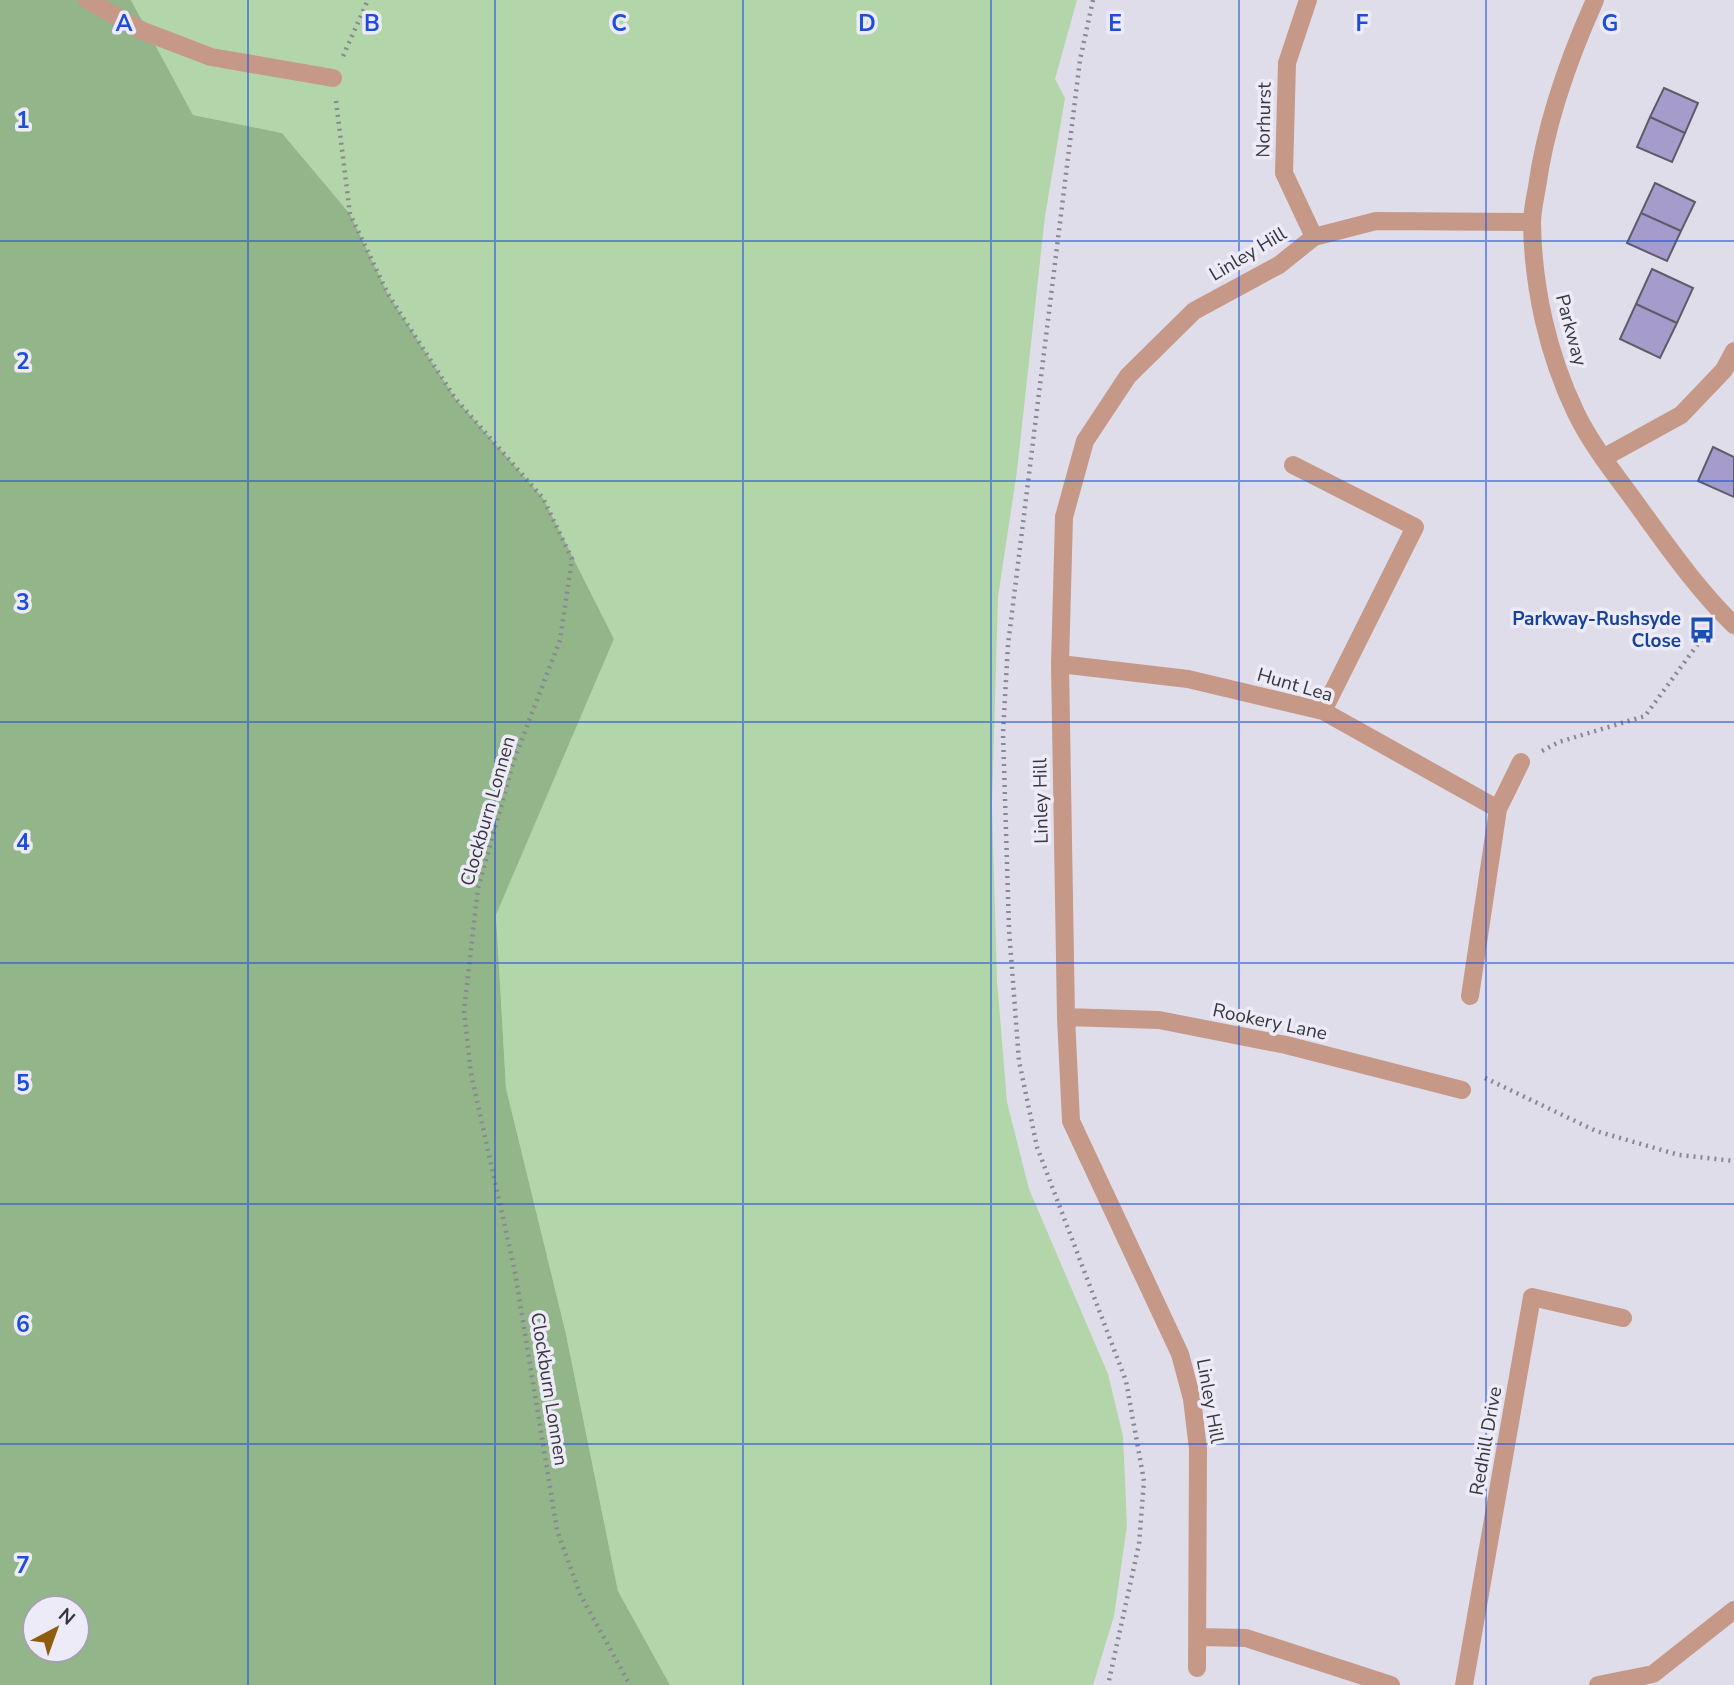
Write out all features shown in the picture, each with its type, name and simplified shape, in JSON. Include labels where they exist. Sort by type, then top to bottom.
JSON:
[{"type":"street","points":[[88,0],[143,31],[211,57],[333,78]]},
{"type":"street","name":"Norhurst","points":[[1308,0],[1287,63],[1284,173],[1314,237]]},
{"type":"street","name":"Parkway","points":[[1595,0],[1579,36],[1542,149],[1532,222],[1540,304],[1557,368],[1577,415],[1603,458],[1664,541],[1734,625]]},
{"type":"street","name":"Linley Hill","points":[[1197,1668],[1198,1449],[1192,1399],[1180,1354],[1071,1121],[1066,1017],[1060,664],[1064,517],[1085,441],[1128,376],[1194,311],[1279,265],[1314,237],[1376,221],[1532,222]]},
{"type":"street","points":[[1603,458],[1681,415],[1724,370],[1734,351]]},
{"type":"street","points":[[1293,465],[1415,527],[1323,711]]},
{"type":"street","name":"Hunt Lea","points":[[1060,664],[1188,679],[1323,711],[1498,809]]},
{"type":"street","points":[[1470,996],[1498,809],[1521,762]]},
{"type":"street","name":"Rookery Lane","points":[[1066,1017],[1159,1020],[1286,1045],[1462,1090]]},
{"type":"street","name":"Redhill Drive","points":[[1464,1685],[1532,1297],[1623,1318]]},
{"type":"street","points":[[1598,1685],[1653,1674],[1734,1610]]},
{"type":"street","points":[[1199,1637],[1246,1638],[1391,1685]]},
{"type":"path","points":[[333,78],[368,0]]},
{"type":"path","name":"Clockburn Lonnen","points":[[333,78],[350,214],[388,294],[456,398],[543,498],[572,559],[560,640],[514,760],[478,888],[464,1011],[471,1074],[515,1272],[557,1530],[580,1594],[631,1685]]},
{"type":"path","points":[[1521,762],[1559,742],[1644,716],[1721,612]]},
{"type":"path","points":[[1462,1090],[1470,1072],[1596,1131],[1679,1155],[1734,1161]]},
{"type":"green space","points":[[0,0],[131,0],[193,115],[282,133],[350,214],[388,294],[455,398],[543,498],[614,639],[496,915],[506,1088],[566,1334],[618,1591],[670,1685],[0,1685]]},
{"type":"green space","points":[[131,0],[1077,0],[1055,79],[1065,98],[1045,216],[1017,471],[998,597],[992,806],[997,981],[1007,1102],[1029,1189],[1108,1374],[1123,1436],[1127,1526],[1114,1616],[1093,1685],[670,1685],[618,1591],[566,1334],[506,1088],[496,915],[614,639],[543,498],[455,398],[388,294],[350,214],[282,133],[193,115]]},
{"type":"building","points":[[1664,88],[1698,103],[1685,133],[1650,117]]},
{"type":"building","points":[[1650,117],[1685,133],[1672,162],[1637,147]]},
{"type":"building","points":[[1655,183],[1695,202],[1681,231],[1641,213]]},
{"type":"building","points":[[1641,213],[1681,231],[1667,261],[1627,243]]},
{"type":"building","points":[[1652,269],[1693,288],[1677,323],[1636,304]]},
{"type":"building","points":[[1636,304],[1677,323],[1660,358],[1620,339]]},
{"type":"building","points":[[1713,447],[1734,457],[1734,497],[1698,481]]},
{"type":"place","name":"Parkway-Rushsyde Close","points":[[1702,630]]}]
